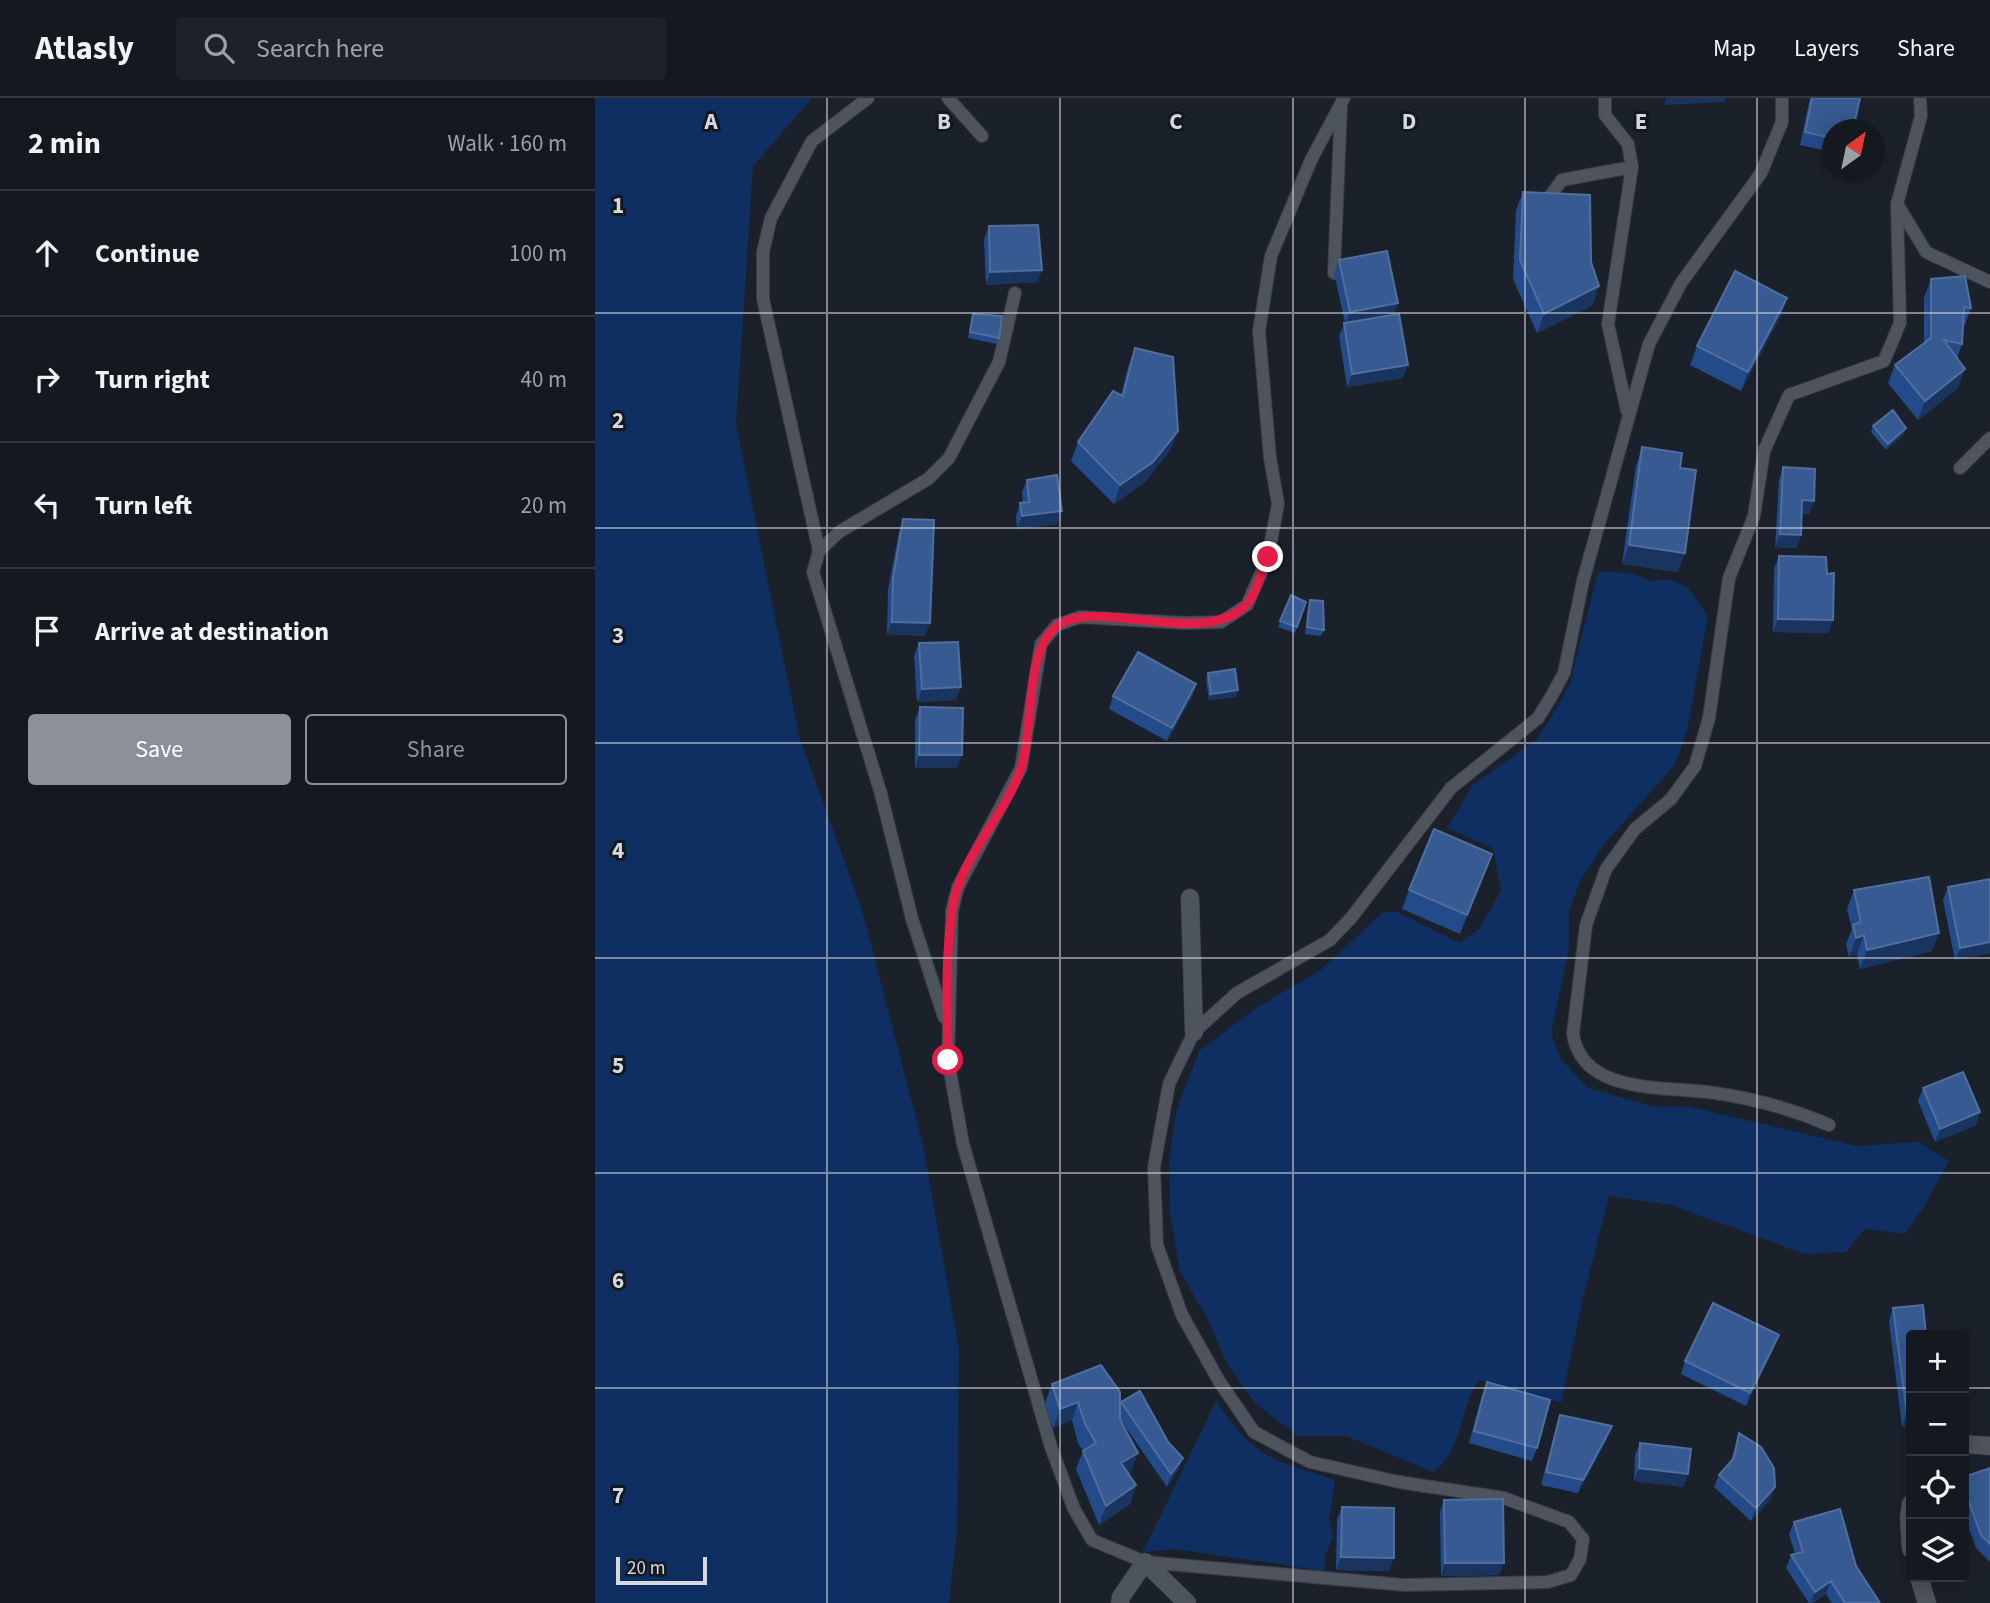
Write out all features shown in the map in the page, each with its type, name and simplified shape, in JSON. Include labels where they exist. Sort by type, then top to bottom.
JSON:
[{"type":"street","points":[[1190,898],[1194,1032]]},
{"type":"street","points":[[1969,1444],[1990,1446]]},
{"type":"street","points":[[1120,1603],[1121,1597],[1145,1562],[1187,1603]]},
{"type":"street","points":[[1921,1582],[1927,1603]]},
{"type":"lane","points":[[868,98],[812,141],[771,218],[763,252],[763,299],[819,551],[813,572],[881,794],[912,919],[947,1028]]},
{"type":"lane","points":[[948,98],[982,136]]},
{"type":"lane","points":[[1605,98],[1605,115],[1628,144],[1632,167],[1608,324],[1627,415]]},
{"type":"lane","points":[[1343,100],[1311,160],[1271,256],[1259,331],[1270,458],[1278,504],[1268,557],[1247,605],[1221,622],[1185,623],[1080,617],[1057,625],[1041,643],[1021,768],[958,887],[952,911],[948,1060],[963,1144],[1051,1447],[1075,1509],[1092,1540],[1145,1562],[1403,1585],[1548,1582],[1571,1574],[1580,1559],[1583,1539],[1569,1522],[1504,1498],[1399,1482],[1310,1462],[1254,1432],[1219,1381],[1182,1315],[1157,1245],[1154,1167],[1170,1084],[1194,1032],[1237,993],[1330,940],[1351,918],[1451,788],[1538,718],[1564,673],[1583,581],[1627,415],[1649,344],[1681,283],[1761,173],[1782,122],[1782,98]]},
{"type":"lane","points":[[1829,1125],[1786,1107],[1715,1093],[1636,1086],[1605,1076],[1581,1058],[1573,1034],[1586,925],[1606,869],[1635,829],[1671,799],[1695,766],[1709,718],[1729,579],[1753,516],[1764,451],[1789,395],[1884,361],[1900,323],[1897,204],[1921,116],[1920,98]]},
{"type":"lane","points":[[1334,273],[1343,100]]},
{"type":"lane","points":[[1547,200],[1562,180],[1632,167]]},
{"type":"lane","points":[[1897,204],[1926,252],[1990,282]]},
{"type":"lane","points":[[819,551],[839,532],[928,479],[949,458],[999,362],[1015,293]]},
{"type":"lane","points":[[1960,468],[1990,438]]},
{"type":"shaded area","points":[[595,98],[812,98],[753,166],[736,424],[799,736],[862,910],[923,1145],[959,1350],[957,1530],[949,1603],[595,1603]]},
{"type":"shaded area","points":[[1598,572],[1633,573],[1649,581],[1669,579],[1687,587],[1708,616],[1687,731],[1675,765],[1604,844],[1580,881],[1569,911],[1569,949],[1551,1033],[1560,1058],[1588,1088],[1654,1107],[1691,1107],[1856,1146],[1919,1142],[1949,1161],[1905,1234],[1865,1229],[1846,1252],[1805,1254],[1671,1205],[1609,1196],[1582,1302],[1561,1403],[1479,1380],[1467,1405],[1457,1440],[1434,1472],[1346,1436],[1298,1436],[1256,1404],[1227,1364],[1209,1321],[1180,1272],[1170,1213],[1169,1160],[1177,1109],[1199,1051],[1258,1007],[1321,970],[1383,912],[1398,912],[1460,943],[1479,929],[1501,891],[1493,848],[1447,828],[1473,785],[1536,740],[1553,714],[1570,683]]},
{"type":"shaded area","points":[[1216,1401],[1242,1435],[1266,1454],[1335,1480],[1329,1519],[1333,1536],[1325,1556],[1324,1571],[1176,1549],[1143,1552]]},
{"type":"building","points":[[1812,98],[1860,98],[1855,119],[1822,119],[1822,136],[1805,132]]},
{"type":"building","points":[[1523,192],[1590,195],[1591,262],[1599,286],[1544,314],[1520,260]]},
{"type":"building","points":[[1038,225],[1042,270],[990,272],[989,226]]},
{"type":"building","points":[[1387,251],[1398,303],[1350,312],[1339,260]]},
{"type":"building","points":[[1735,271],[1787,298],[1748,372],[1697,346]]},
{"type":"building","points":[[1965,276],[1971,308],[1964,307],[1962,344],[1944,340],[1965,369],[1925,401],[1895,365],[1931,338],[1931,279]]},
{"type":"building","points":[[973,314],[1002,316],[999,338],[970,332]]},
{"type":"building","points":[[1399,314],[1408,365],[1352,374],[1344,323]]},
{"type":"building","points":[[1135,348],[1173,357],[1178,431],[1153,462],[1120,485],[1078,442],[1113,391],[1123,396]]},
{"type":"building","points":[[1893,410],[1906,428],[1888,444],[1873,426]]},
{"type":"building","points":[[1642,447],[1682,453],[1680,468],[1696,470],[1685,553],[1629,545]]},
{"type":"building","points":[[1783,467],[1815,469],[1814,501],[1802,500],[1801,535],[1780,534]]},
{"type":"building","points":[[1057,475],[1062,511],[1022,516],[1020,503],[1029,502],[1027,480]]},
{"type":"building","points":[[903,519],[934,520],[930,623],[892,622],[893,578]]},
{"type":"building","points":[[1779,556],[1826,557],[1827,574],[1834,573],[1833,620],[1778,619]]},
{"type":"building","points":[[1291,595],[1306,602],[1297,627],[1280,621]]},
{"type":"building","points":[[1310,600],[1323,601],[1324,630],[1307,627]]},
{"type":"building","points":[[958,642],[961,687],[922,689],[919,643]]},
{"type":"building","points":[[1138,652],[1196,684],[1172,728],[1113,696]]},
{"type":"building","points":[[1235,669],[1238,690],[1211,694],[1208,673]]},
{"type":"building","points":[[920,707],[963,708],[962,755],[919,755]]},
{"type":"building","points":[[1434,829],[1492,854],[1467,915],[1409,890]]},
{"type":"building","points":[[1929,877],[1939,933],[1867,950],[1864,935],[1856,938],[1853,925],[1861,922],[1854,890]]},
{"type":"building","points":[[1990,879],[1990,942],[1960,948],[1948,887]]},
{"type":"building","points":[[1963,1072],[1980,1112],[1940,1129],[1923,1088]]},
{"type":"building","points":[[1713,1303],[1779,1335],[1750,1393],[1685,1361]]},
{"type":"building","points":[[1923,1305],[1926,1330],[1906,1330],[1906,1406],[1893,1308]]},
{"type":"building","points":[[1101,1365],[1120,1392],[1120,1420],[1138,1453],[1121,1463],[1136,1485],[1106,1506],[1083,1451],[1096,1443],[1085,1424],[1078,1402],[1060,1409],[1052,1384]]},
{"type":"building","points":[[1487,1382],[1550,1400],[1537,1448],[1474,1431]]},
{"type":"building","points":[[1140,1391],[1168,1442],[1183,1458],[1171,1474],[1121,1402]]},
{"type":"building","points":[[1560,1415],[1612,1426],[1583,1480],[1546,1472]]},
{"type":"building","points":[[1739,1433],[1761,1447],[1774,1468],[1775,1487],[1756,1508],[1719,1475],[1734,1458]]},
{"type":"building","points":[[1640,1443],[1691,1449],[1688,1474],[1639,1468]]},
{"type":"building","points":[[1990,1468],[1990,1544],[1981,1535],[1969,1502],[1969,1475]]},
{"type":"building","points":[[1503,1499],[1504,1563],[1445,1563],[1444,1500]]},
{"type":"building","points":[[1342,1507],[1394,1508],[1394,1558],[1341,1557]]},
{"type":"building","points":[[1840,1509],[1856,1566],[1880,1603],[1845,1603],[1831,1581],[1815,1592],[1791,1555],[1803,1552],[1794,1522]]},
{"type":"route","points":[[948,1060],[952,911],[958,887],[1021,768],[1041,643],[1057,625],[1080,617],[1185,623],[1221,622],[1247,605],[1268,557]]}]
